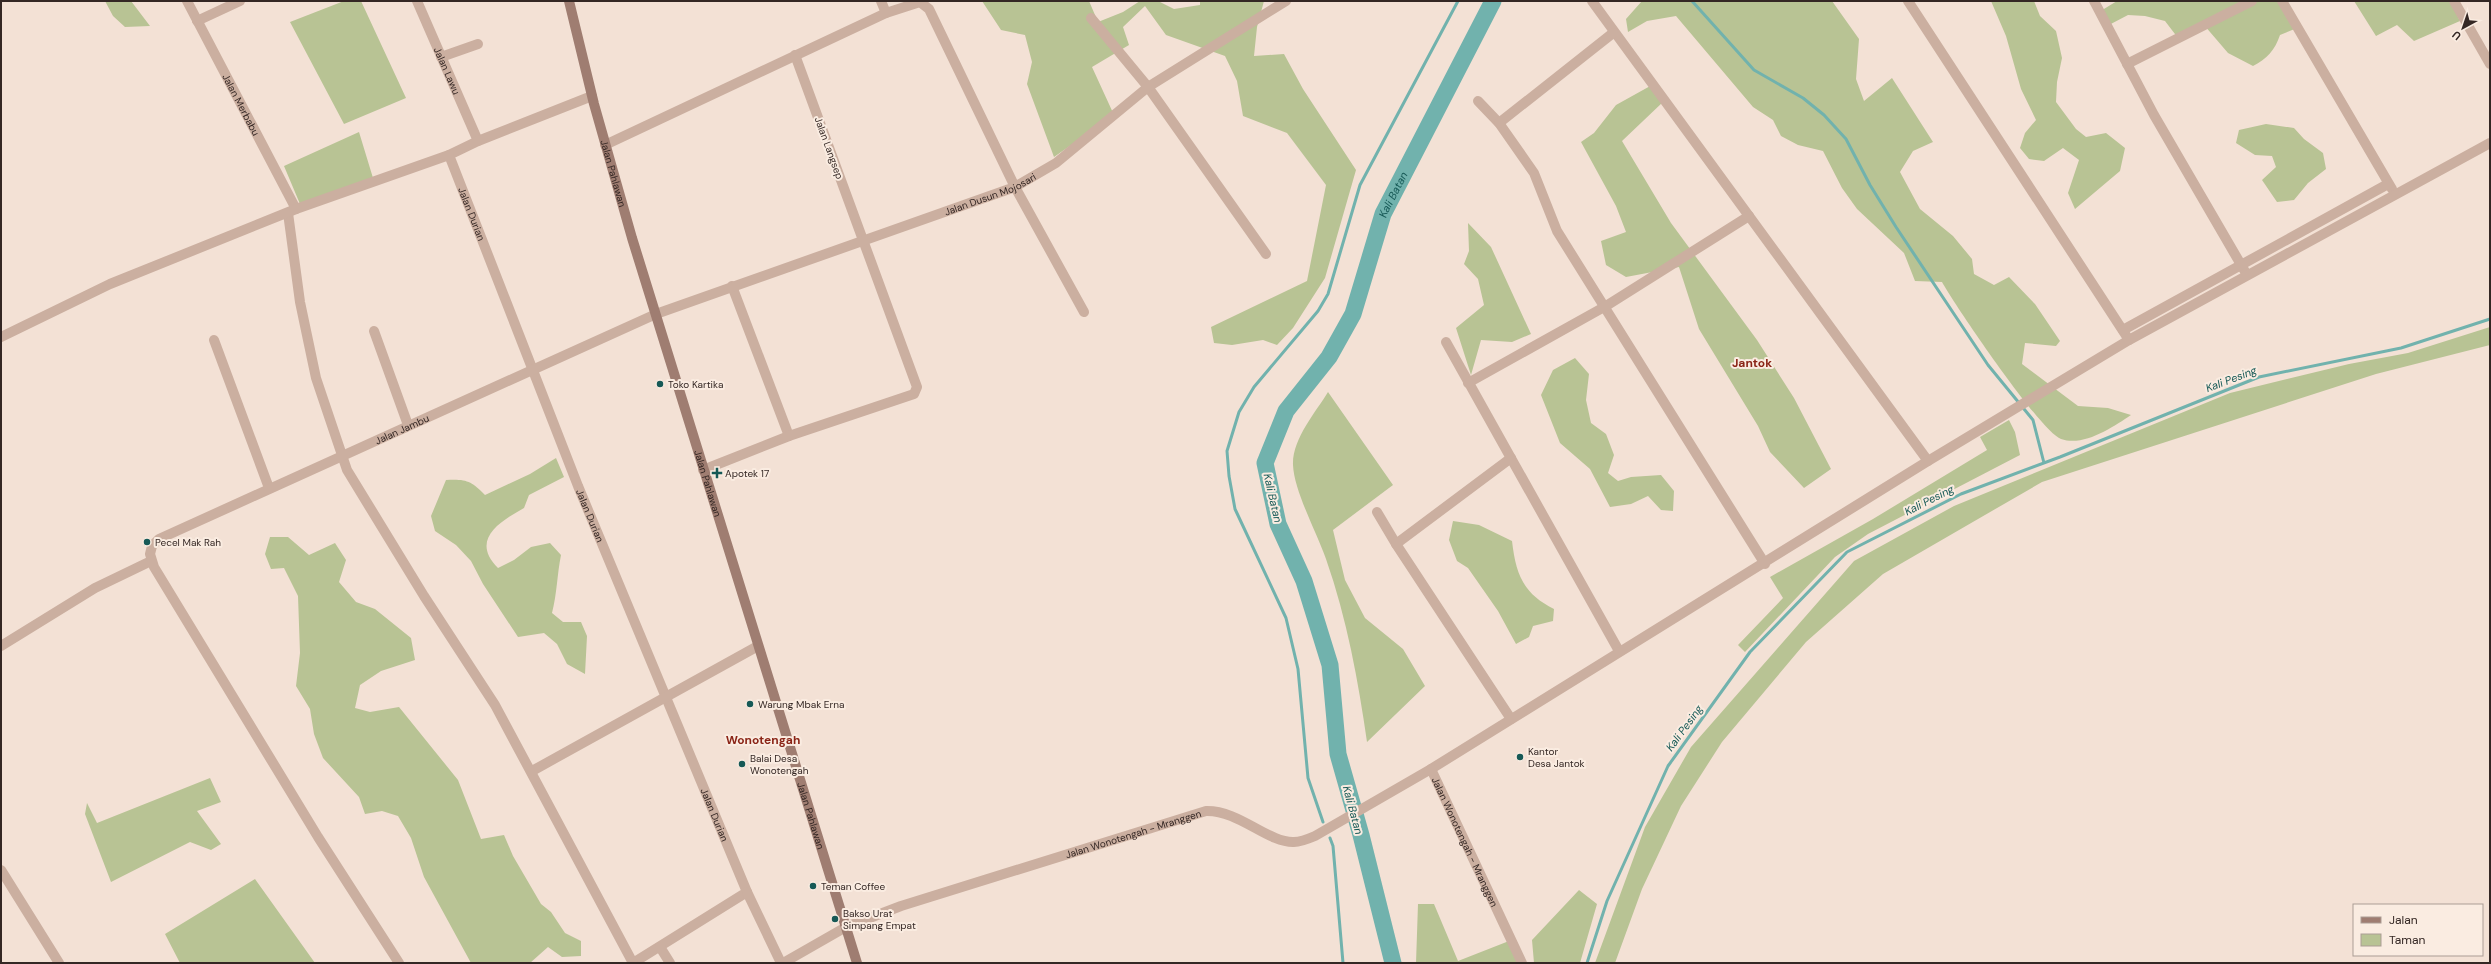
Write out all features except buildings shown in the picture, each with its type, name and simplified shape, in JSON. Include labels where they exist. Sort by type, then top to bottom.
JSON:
[{"type":"main road","name":"Jalan Pahlawan","points":[[569,1],[605,145],[703,470],[857,963]]},
{"type":"street","name":"Jalan Merbabu","points":[[187,1],[292,211]]},
{"type":"street","points":[[198,21],[240,1]]},
{"type":"street","name":"Jalan Lawu","points":[[417,1],[478,141]]},
{"type":"street","points":[[880,1],[886,13]]},
{"type":"street","name":"Jalan Dusun Mojosari","points":[[656,314],[1015,187],[1056,163],[1148,87],[1286,1]]},
{"type":"street","points":[[1592,1],[1928,461]]},
{"type":"street","points":[[1908,1],[2129,340]]},
{"type":"street","points":[[2094,1],[2154,115],[2247,275]]},
{"type":"street","points":[[2127,64],[2252,1]]},
{"type":"street","points":[[2282,1],[2395,194]]},
{"type":"street","points":[[2454,1],[2490,64]]},
{"type":"street","points":[[605,145],[886,13],[915,2],[924,4],[929,9],[1015,187],[1084,312]]},
{"type":"street","points":[[1091,18],[1148,87],[1266,254]]},
{"type":"street","points":[[1498,123],[1614,33]]},
{"type":"street","points":[[441,56],[478,44]]},
{"type":"street","name":"Jalan Langsep","points":[[789,436],[916,391],[917,387],[862,242],[795,55]]},
{"type":"street","points":[[1,337],[110,284],[292,211],[449,155],[478,141],[592,96]]},
{"type":"street","points":[[1478,101],[1498,123],[1534,173],[1557,231],[1606,306],[1765,564]]},
{"type":"street","points":[[1431,769],[1619,651],[1765,564],[1928,461],[2129,340],[2490,143]]},
{"type":"street","name":"Jalan Durian","points":[[449,155],[578,486],[747,892],[782,963]]},
{"type":"street","points":[[2123,330],[2242,266],[2388,184]]},
{"type":"street","points":[[292,211],[295,274],[316,378],[341,455],[371,511],[495,705],[532,771],[633,963],[747,892]]},
{"type":"street","points":[[1468,383],[1606,306],[1749,216]]},
{"type":"street","points":[[703,470],[789,436],[732,286]]},
{"type":"street","name":"Jalan Jambu","points":[[151,561],[150,548],[159,539],[341,455],[656,314]]},
{"type":"street","points":[[374,331],[408,425]]},
{"type":"street","points":[[214,340],[269,488]]},
{"type":"street","points":[[1446,342],[1619,651]]},
{"type":"street","points":[[1396,544],[1511,458]]},
{"type":"street","points":[[1377,512],[1396,544],[1511,719]]},
{"type":"street","points":[[1,646],[95,588],[151,561],[310,824],[397,962]]},
{"type":"street","points":[[532,771],[758,646]]},
{"type":"street","name":"Jalan Wonotengah - Mranggen","points":[[782,963],[846,927],[901,906],[1206,811],[1216,810],[1228,814],[1282,840],[1292,843],[1315,836],[1370,806],[1431,769],[1522,963]]},
{"type":"street","points":[[1,870],[59,963]]},
{"type":"street","points":[[660,947],[670,963]]},
{"type":"green space","points":[[105,1],[131,1],[150,26],[125,27],[113,16]]},
{"type":"green space","points":[[344,1],[361,1],[406,98],[344,124],[290,22]]},
{"type":"green space","points":[[982,1],[1089,1],[1098,22],[1123,12],[1140,1],[1158,1],[1174,9],[1200,5],[1200,1],[1264,1],[1257,27],[1254,56],[1284,54],[1303,89],[1356,170],[1325,278],[1293,328],[1277,345],[1263,340],[1232,345],[1214,343],[1211,327],[1307,281],[1326,185],[1287,133],[1243,116],[1237,81],[1225,56],[1166,35],[1145,6],[1123,27],[1129,45],[1092,67],[1114,115],[1054,157],[1027,84],[1032,62],[1025,35],[1001,30]]},
{"type":"green space","points":[[1642,1],[1832,1],[1859,39],[1856,79],[1864,101],[1892,78],[1933,142],[1913,151],[1900,172],[1920,209],[1953,236],[1972,259],[1974,274],[1994,285],[2009,277],[2035,304],[2060,341],[2056,346],[2025,343],[2022,364],[2078,406],[2108,408],[2131,415],[2107,430],[2089,438],[2079,440],[2070,441],[2061,439],[2051,431],[2018,393],[1950,296],[1942,282],[1915,281],[1904,253],[1857,209],[1842,188],[1823,151],[1798,145],[1781,136],[1773,120],[1753,107],[1676,16],[1647,21],[1628,32],[1626,19]]},
{"type":"green space","points":[[1991,1],[2034,1],[2040,16],[2056,31],[2062,58],[2057,82],[2056,102],[2076,129],[2086,137],[2106,133],[2125,148],[2120,171],[2075,209],[2068,193],[2079,160],[2063,148],[2044,161],[2029,159],[2020,148],[2025,133],[2036,120],[2021,89],[2006,36]]},
{"type":"green space","points":[[2117,1],[2282,1],[2297,28],[2280,35],[2270,54],[2253,66],[2228,53],[2204,25],[2178,38],[2165,21],[2145,16],[2128,15],[2107,26],[2099,12]]},
{"type":"green space","points":[[2354,1],[2450,1],[2460,21],[2414,41],[2397,25],[2376,36]]},
{"type":"green space","points":[[1652,85],[1663,102],[1622,141],[1671,223],[1757,340],[1794,398],[1831,469],[1804,488],[1770,452],[1758,426],[1699,329],[1679,267],[1626,277],[1606,265],[1601,241],[1626,232],[1616,206],[1581,142],[1594,133],[1616,105]]},
{"type":"green space","points":[[2266,124],[2294,128],[2304,139],[2323,153],[2326,169],[2308,183],[2294,200],[2277,202],[2262,180],[2276,167],[2272,156],[2255,155],[2236,143],[2239,130]]},
{"type":"green space","points":[[359,132],[373,178],[300,204],[284,166]]},
{"type":"green space","points":[[1468,223],[1491,247],[1531,334],[1512,342],[1481,340],[1471,375],[1456,328],[1484,305],[1478,279],[1464,264],[1469,251]]},
{"type":"green space","points":[[2490,327],[2490,345],[2376,374],[2042,482],[1883,574],[1806,642],[1722,742],[1681,806],[1642,889],[1615,963],[1595,963],[1645,827],[1691,747],[1854,561],[1954,506],[2230,393],[2349,364],[2408,353]]},
{"type":"green space","points":[[1575,358],[1589,374],[1586,400],[1591,423],[1606,434],[1614,455],[1608,473],[1618,481],[1631,477],[1661,475],[1674,491],[1673,511],[1661,510],[1648,496],[1631,504],[1610,507],[1590,469],[1560,443],[1541,395],[1553,370]]},
{"type":"green space","points":[[1328,392],[1393,485],[1333,530],[1345,580],[1365,618],[1403,649],[1425,686],[1367,742],[1356,673],[1340,604],[1326,559],[1306,512],[1294,475],[1293,465],[1296,445],[1311,417]]},
{"type":"green space","points":[[2009,420],[2015,432],[2020,455],[1868,534],[1835,557],[1745,652],[1738,645],[1783,598],[1770,577],[1873,519],[1987,450],[1980,437]]},
{"type":"green space","points":[[556,458],[564,477],[529,495],[524,508],[505,519],[491,533],[487,540],[487,549],[490,558],[498,568],[514,560],[531,547],[550,543],[561,555],[552,613],[563,622],[581,622],[587,636],[585,674],[567,664],[557,644],[544,633],[518,637],[483,584],[471,561],[456,545],[435,531],[431,516],[446,480],[468,482],[485,495],[530,474]]},
{"type":"green space","points":[[1453,521],[1479,525],[1512,541],[1516,564],[1523,582],[1528,589],[1543,603],[1554,609],[1553,621],[1533,626],[1529,637],[1516,644],[1498,611],[1468,568],[1457,561],[1449,540]]},
{"type":"green space","points":[[270,537],[288,537],[309,555],[335,543],[346,560],[339,582],[356,602],[375,609],[411,638],[415,660],[381,671],[360,685],[355,708],[370,712],[399,707],[458,780],[481,839],[504,835],[513,856],[541,904],[551,912],[565,933],[581,941],[581,956],[562,957],[548,947],[530,963],[471,963],[424,877],[411,838],[398,816],[382,811],[365,814],[359,797],[323,758],[314,734],[310,709],[296,686],[300,653],[298,596],[284,568],[271,569],[265,554]]},
{"type":"green space","points":[[210,778],[221,802],[197,811],[221,844],[211,850],[190,842],[111,882],[85,814],[87,803],[97,823]]},
{"type":"green space","points":[[255,879],[315,963],[180,963],[165,934]]},
{"type":"green space","points":[[1579,890],[1597,904],[1580,963],[1534,963],[1532,940]]},
{"type":"green space","points":[[1418,904],[1434,904],[1458,961],[1509,941],[1517,963],[1416,963]]},
{"type":"waterway","points":[[1323,822],[1308,778],[1298,669],[1286,618],[1235,509],[1229,476],[1227,451],[1239,412],[1254,387],[1318,311],[1328,294],[1360,185],[1458,1]]},
{"type":"waterway","name":"Kali Batan","points":[[1393,963],[1361,835],[1338,754],[1330,665],[1304,581],[1278,524],[1265,463],[1286,411],[1329,357],[1353,314],[1383,214],[1493,1]]},
{"type":"waterway","points":[[1692,1],[1754,70],[1803,98],[1824,115],[1846,139],[1870,185],[1896,227],[1988,365],[2033,420],[2044,463]]},
{"type":"waterway","name":"Kali Pesing","points":[[1587,963],[1607,901],[1668,766],[1750,652],[1847,552],[1961,494],[2060,457],[2259,377],[2401,348],[2490,319]]},
{"type":"waterway","points":[[1330,838],[1333,846],[1343,963]]},
{"type":"place","name":"Toko Kartika","points":[[660,384]]},
{"type":"place","name":"Apotek 17","points":[[717,473]]},
{"type":"place","name":"Pecel Mak Rah","points":[[147,542]]},
{"type":"place","name":"Warung Mbak Erna","points":[[750,704]]},
{"type":"place","name":"Kantor Desa Jantok","points":[[1520,757]]},
{"type":"place","name":"Balai Desa Wonotengah","points":[[742,764]]},
{"type":"place","name":"Teman Coffee","points":[[813,886]]},
{"type":"place","name":"Bakso Urat Simpang Empat","points":[[835,919]]},
{"type":"district","name":"Jantok","points":[[1752,363]]},
{"type":"district","name":"Wonotengah","points":[[763,740]]}]
